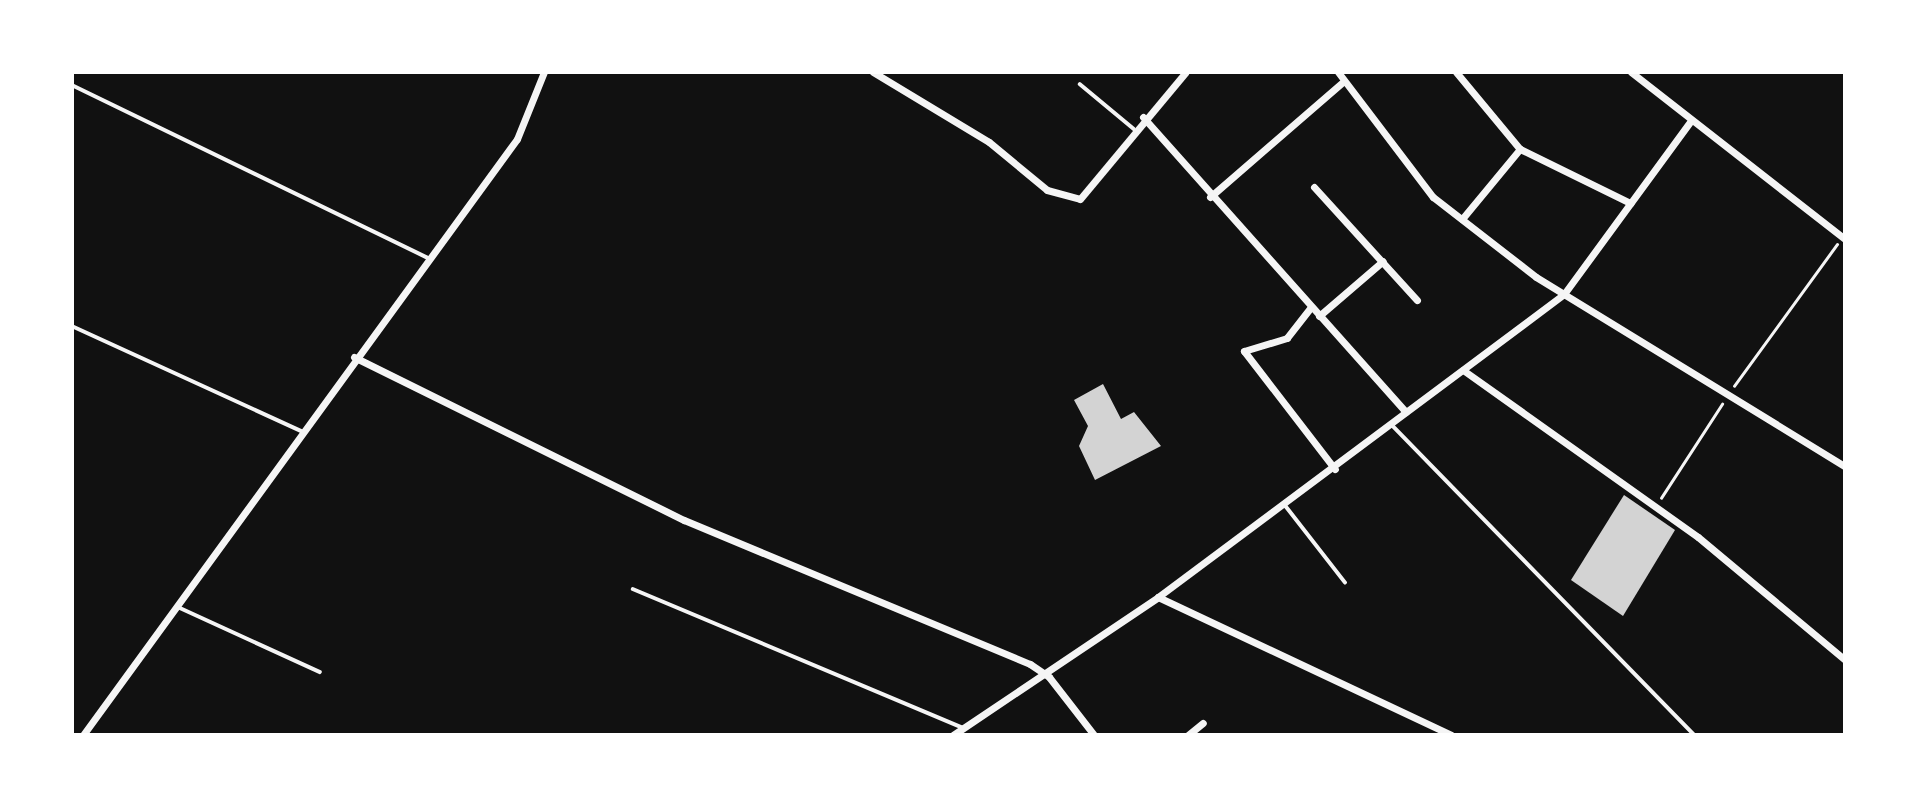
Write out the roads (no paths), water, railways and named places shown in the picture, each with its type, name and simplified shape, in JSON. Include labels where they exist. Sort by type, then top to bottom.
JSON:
[{"type":"street","points":[[83,735],[354,357],[432,259],[517,139],[544,72]]},
{"type":"street","points":[[873,72],[937,107],[1062,198],[1080,198],[1143,117],[1186,72]]},
{"type":"street","points":[[1338,72],[1433,197],[1564,294],[1845,466]]},
{"type":"street","points":[[1456,72],[1520,149],[1630,203]]},
{"type":"street","points":[[1631,72],[1690,122],[1844,238]]},
{"type":"street","points":[[1210,197],[1344,81]]},
{"type":"street","points":[[1143,117],[1210,197],[1406,412]]},
{"type":"street","points":[[953,735],[1049,677],[1335,470],[1406,412],[1564,294],[1690,122]]},
{"type":"street","points":[[1462,219],[1520,149]]},
{"type":"street","points":[[1314,187],[1417,300]]},
{"type":"street","points":[[1319,316],[1383,261]]},
{"type":"street","points":[[1311,307],[1287,338],[1244,351],[1335,470]]},
{"type":"street","points":[[354,357],[684,520],[1049,677],[1094,735]]},
{"type":"street","points":[[1463,370],[1655,506],[1845,660]]},
{"type":"street","points":[[1158,597],[1451,735]]},
{"type":"street","points":[[1188,735],[1203,723]]},
{"type":"lane","points":[[1080,83],[1134,129]]},
{"type":"lane","points":[[72,85],[432,259]]},
{"type":"lane","points":[[72,326],[301,431]]},
{"type":"lane","points":[[1392,425],[1695,735]]},
{"type":"lane","points":[[1285,505],[1345,582]]},
{"type":"lane","points":[[633,589],[964,728]]},
{"type":"lane","points":[[176,606],[320,672]]}]
